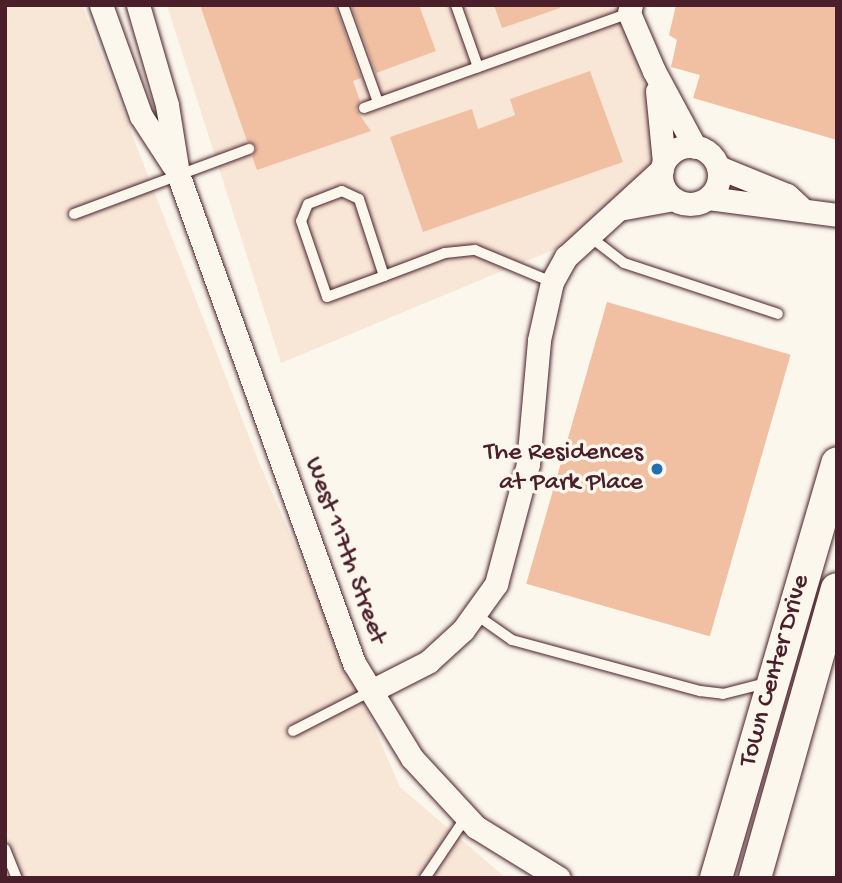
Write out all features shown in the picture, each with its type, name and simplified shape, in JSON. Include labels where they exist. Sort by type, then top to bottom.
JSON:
[{"type":"street","name":"West 117th Street","points":[[100,5],[141,116],[178,174]]},
{"type":"street","name":"West 117th Street","points":[[138,5],[167,105],[178,174],[354,663],[412,758],[466,817],[540,871],[558,878]]},
{"type":"street","points":[[630,9],[654,71],[695,147],[718,167],[787,195],[800,206],[837,215]]},
{"type":"street","points":[[654,71],[666,136],[663,186],[674,199]]},
{"type":"street","points":[[371,691],[428,662],[475,614],[496,584],[528,464],[538,340],[552,282],[566,257],[619,209],[636,187],[663,166],[677,149],[695,147]]},
{"type":"street","points":[[619,209],[674,199],[695,204],[708,198],[717,187],[718,167]]},
{"type":"street","points":[[708,198],[785,211],[800,206]]},
{"type":"street","name":"Town Center Drive","points":[[716,878],[837,463]]},
{"type":"street","name":"Town Center Drive","points":[[755,878],[837,589]]},
{"type":"lane","points":[[343,5],[378,102]]},
{"type":"lane","points":[[456,5],[478,67]]},
{"type":"lane","points":[[364,108],[630,9]]},
{"type":"lane","points":[[75,214],[249,149]]},
{"type":"lane","points":[[384,276],[359,199],[342,191],[308,204],[301,221],[327,297],[384,276],[445,253],[475,250],[552,282]]},
{"type":"lane","points":[[589,236],[624,263],[778,314]]},
{"type":"lane","points":[[475,614],[512,640],[700,691],[723,694],[773,681]]},
{"type":"lane","points":[[293,731],[371,691]]},
{"type":"lane","points":[[425,878],[466,817]]},
{"type":"lane","points":[[5,849],[17,878]]},
{"type":"shaded area","points":[[5,5],[82,5],[258,460],[400,787],[506,878],[5,878]]},
{"type":"shaded area","points":[[167,5],[617,5],[683,196],[281,363]]},
{"type":"building","points":[[200,5],[335,5],[361,78],[353,81],[360,101],[356,110],[371,131],[257,170],[252,156],[257,147],[247,141]]},
{"type":"building","points":[[351,5],[419,5],[436,51],[376,73]]},
{"type":"building","points":[[494,5],[559,5],[560,8],[502,28]]},
{"type":"building","points":[[676,5],[837,5],[837,140],[693,98],[700,75],[671,67],[677,40],[669,35]]},
{"type":"building","points":[[590,71],[623,162],[423,232],[390,137],[472,109],[478,129],[515,115],[510,99]]},
{"type":"building","name":"The Residences at Park Place","points":[[607,302],[791,355],[710,636],[526,584]]},
{"type":"place","name":"The Residences at Park Place","points":[[657,469]]}]
